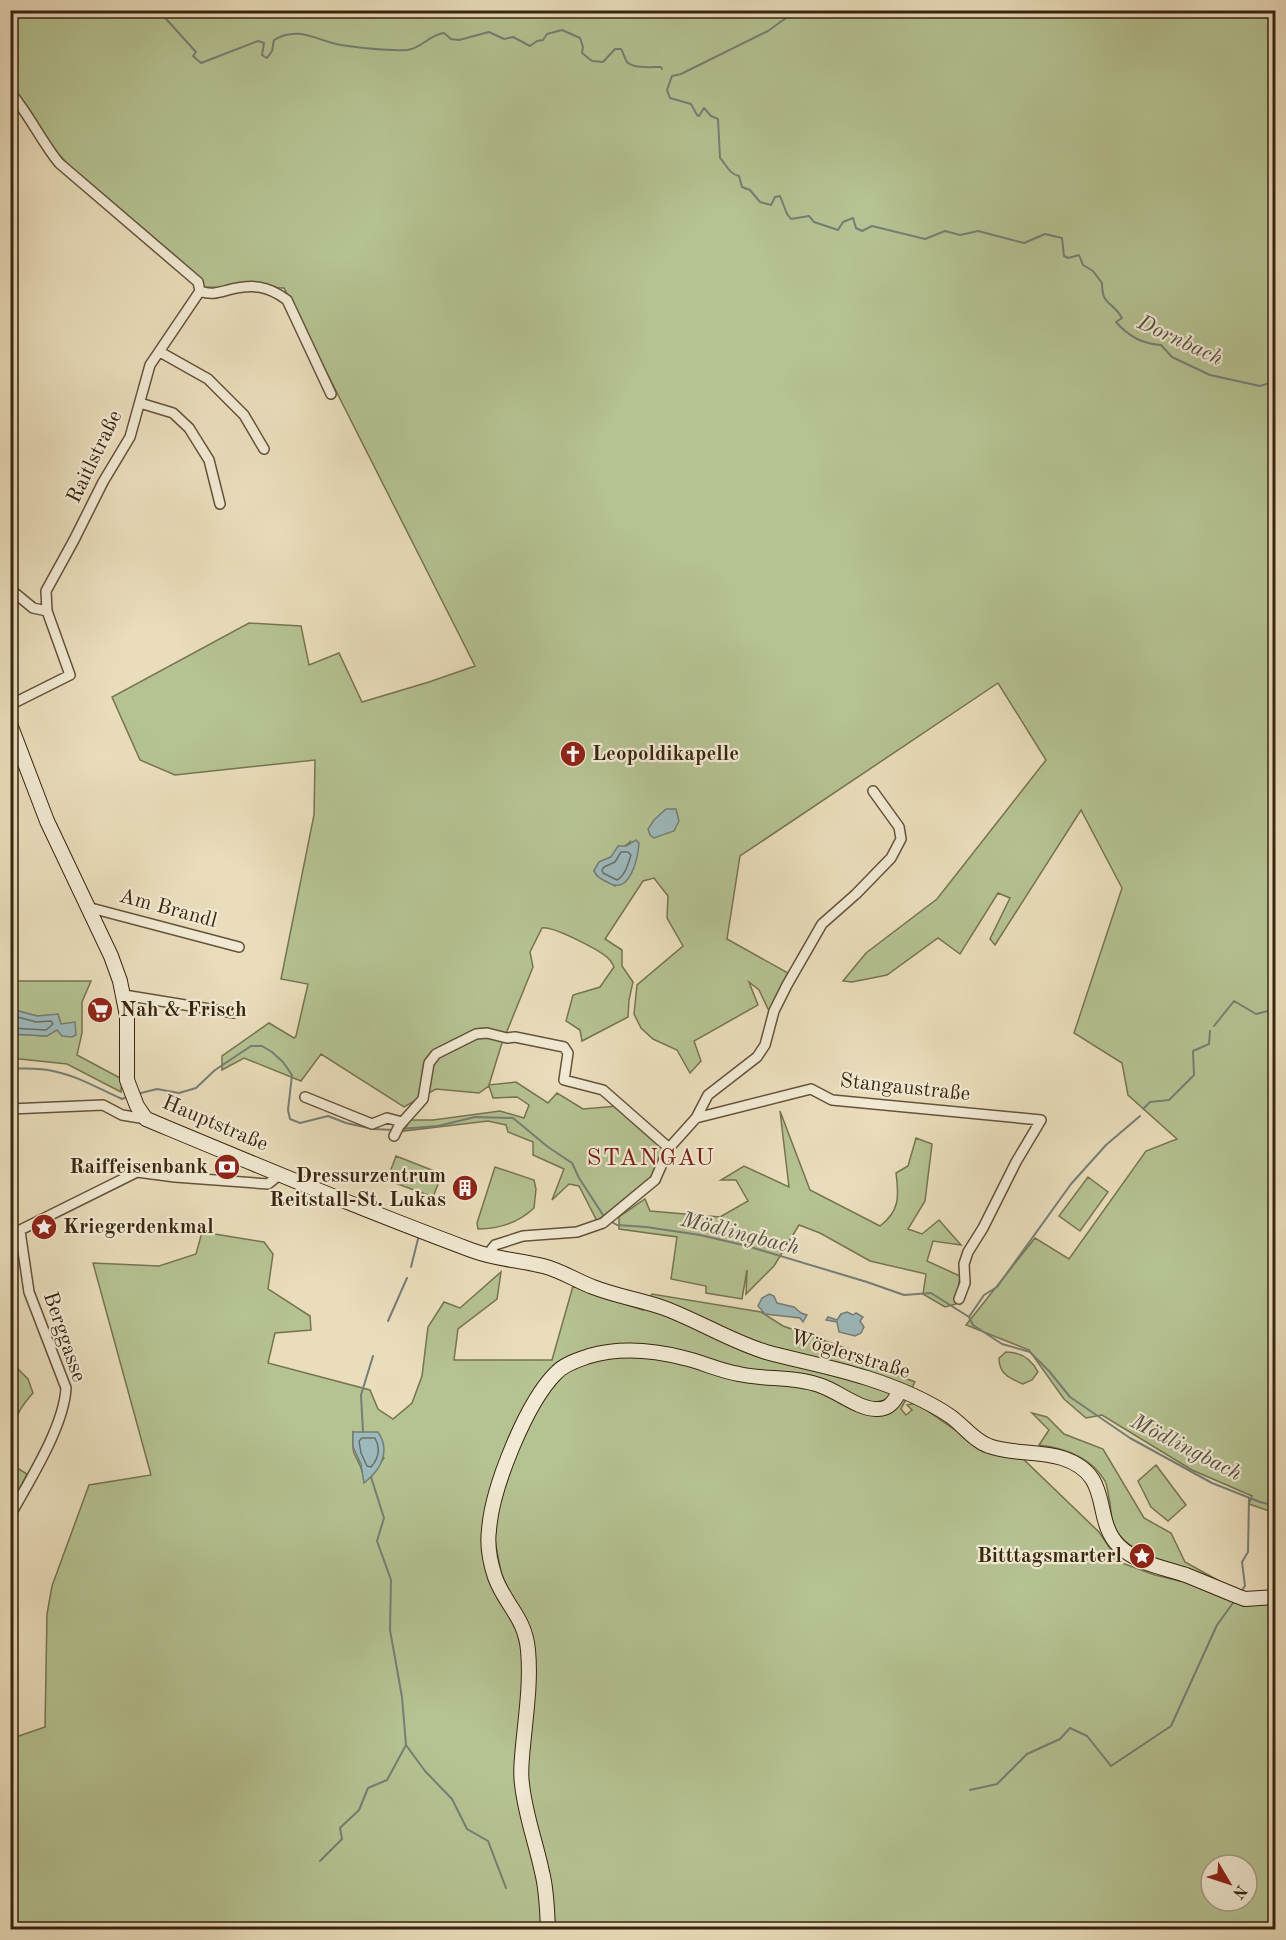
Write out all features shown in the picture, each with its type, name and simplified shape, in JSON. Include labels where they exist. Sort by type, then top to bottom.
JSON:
[{"type":"main road","name":"Hauptstraße","points":[[10,724],[47,821],[111,956],[124,995],[127,1016],[127,1080],[137,1106],[146,1119],[279,1175],[488,1255],[544,1266],[596,1288]]},
{"type":"main road","name":"Wöglerstraße","points":[[596,1288],[661,1307],[765,1352],[830,1367],[900,1390],[935,1407],[988,1446],[1061,1458],[1074,1464],[1095,1483],[1110,1534],[1118,1545],[1131,1556],[1245,1599],[1275,1597]]},
{"type":"main road","points":[[548,1929],[543,1874],[521,1781],[529,1674],[527,1640],[521,1622],[495,1576],[489,1545],[491,1512],[500,1479],[539,1393],[557,1371],[566,1366],[604,1352],[623,1350],[652,1351],[738,1374],[817,1384],[874,1410],[890,1406],[900,1390]]},
{"type":"street","points":[[10,92],[59,164],[198,282],[200,291],[210,295],[240,287],[259,286],[274,290],[287,300],[331,394]]},
{"type":"street","name":"Raitlstraße","points":[[46,611],[46,591],[103,482],[130,437],[150,365],[200,291]]},
{"type":"street","points":[[159,352],[208,379],[244,415],[264,449]]},
{"type":"street","points":[[140,403],[173,413],[189,428],[209,460],[220,504]]},
{"type":"street","points":[[10,705],[70,675],[46,611],[33,608],[12,592]]},
{"type":"street","points":[[488,1255],[495,1245],[523,1236],[577,1232],[603,1223],[655,1180],[669,1148],[696,1118],[708,1095],[757,1057],[765,1045],[774,1011],[786,985],[822,924],[856,894],[891,858],[901,839],[899,827],[873,791]]},
{"type":"street","name":"Am Brandl","points":[[87,907],[239,947]]},
{"type":"street","points":[[124,995],[234,1013]]},
{"type":"street","points":[[394,1136],[401,1124],[423,1099],[429,1063],[436,1054],[476,1034],[487,1033],[564,1047],[568,1053],[564,1080],[603,1090],[669,1148]]},
{"type":"street","name":"Stangaustraße","points":[[696,1118],[811,1089],[832,1100],[1041,1120],[968,1252],[964,1264],[965,1283],[959,1299]]},
{"type":"street","points":[[305,1097],[372,1124],[387,1118],[401,1124]]},
{"type":"street","points":[[10,1109],[103,1105],[122,1115],[146,1119]]},
{"type":"street","points":[[15,1233],[137,1172],[268,1184],[279,1175]]},
{"type":"street","name":"Berggasse","points":[[10,1516],[57,1427],[65,1402],[66,1388],[29,1292],[15,1233]]},
{"type":"green space","points":[[10,11],[1275,11],[1275,1513],[1249,1504],[1252,1496],[1192,1470],[1102,1415],[1086,1418],[1064,1399],[1029,1350],[966,1325],[1035,1238],[1069,1259],[1146,1151],[1177,1139],[1128,1095],[1122,1063],[1074,1033],[1122,888],[1081,810],[995,945],[990,939],[1010,898],[998,893],[960,954],[938,938],[887,975],[852,982],[843,981],[866,953],[937,899],[1046,760],[998,683],[740,856],[727,939],[788,973],[769,1011],[759,990],[749,982],[758,1005],[694,1041],[701,1061],[690,1073],[677,1050],[653,1039],[641,1028],[634,1014],[637,985],[683,946],[667,918],[668,896],[654,878],[643,881],[605,939],[622,950],[622,966],[633,982],[628,1017],[582,1041],[580,1030],[566,1021],[573,995],[600,987],[614,967],[609,959],[587,945],[556,931],[542,928],[530,952],[533,967],[501,1046],[489,1085],[516,1082],[548,1103],[557,1093],[583,1109],[618,1106],[665,1149],[652,1176],[597,1221],[579,1186],[569,1184],[552,1200],[564,1169],[533,1155],[533,1142],[508,1132],[506,1125],[488,1121],[404,1131],[410,1120],[433,1120],[500,1111],[524,1118],[529,1105],[517,1097],[493,1098],[489,1086],[479,1093],[436,1089],[404,1107],[321,1054],[301,1081],[244,1058],[222,1070],[222,1056],[269,1023],[294,1038],[296,1036],[308,984],[281,979],[314,815],[315,760],[175,775],[140,760],[112,697],[249,623],[301,626],[309,665],[339,653],[362,702],[475,666],[284,288],[205,287],[73,170],[11,102]],"holes":[[[630,842],[615,886],[597,876],[594,871],[599,862],[611,857]]]},
{"type":"green space","points":[[10,979],[91,981],[82,1002],[82,1033],[77,1055],[122,1079],[121,1092],[67,1064],[11,1058],[11,1034],[47,1036],[61,1024],[58,1015],[37,1016],[11,1009]]},
{"type":"green space","points":[[780,1111],[810,1190],[880,1226],[895,1209],[898,1196],[896,1173],[908,1166],[916,1138],[932,1144],[925,1201],[908,1229],[922,1234],[939,1220],[961,1245],[933,1241],[927,1261],[960,1276],[956,1304],[945,1307],[923,1294],[926,1274],[870,1261],[820,1233],[799,1225],[774,1266],[746,1294],[747,1270],[742,1299],[706,1293],[706,1286],[671,1279],[677,1237],[619,1229],[619,1217],[645,1199],[650,1211],[720,1217],[748,1201],[736,1180],[721,1180],[744,1166],[789,1187]]},
{"type":"green space","points":[[396,1156],[442,1174],[433,1197],[387,1180]]},
{"type":"green space","points":[[495,1167],[534,1180],[536,1189],[534,1208],[508,1224],[478,1229],[477,1223]]},
{"type":"green space","points":[[1088,1177],[1108,1192],[1080,1231],[1059,1216]]},
{"type":"green space","points":[[202,1232],[264,1242],[273,1254],[268,1289],[310,1316],[311,1330],[275,1333],[268,1363],[370,1390],[378,1409],[393,1419],[412,1403],[422,1376],[428,1327],[444,1302],[460,1308],[501,1272],[497,1299],[458,1329],[454,1360],[552,1360],[573,1286],[643,1310],[652,1294],[761,1312],[783,1326],[868,1356],[877,1367],[915,1382],[901,1409],[906,1415],[912,1410],[907,1405],[916,1403],[974,1443],[1019,1455],[1099,1532],[1119,1562],[1155,1575],[1192,1584],[1225,1599],[1252,1603],[1275,1601],[1275,1929],[11,1929],[10,1739],[45,1727],[47,1614],[52,1586],[89,1485],[151,1475],[93,1263],[159,1266],[196,1254]],"holes":[[[353,1432],[384,1458],[371,1477],[362,1472],[354,1453]],[[494,1536],[501,1572],[517,1605],[484,1553]]]},
{"type":"green space","points":[[1006,1352],[1016,1353],[1032,1363],[1038,1372],[1032,1380],[1023,1384],[1003,1372],[999,1358]]},
{"type":"green space","points":[[11,1362],[28,1379],[33,1393],[20,1411],[16,1422],[14,1466],[27,1474],[11,1506]]},
{"type":"green space","points":[[1032,1413],[1047,1417],[1064,1434],[1103,1449],[1144,1518],[1171,1533],[1185,1562],[1221,1582],[1166,1564],[1127,1543],[1114,1527],[1105,1481],[1092,1466],[1076,1455],[1039,1445],[1049,1430]]},
{"type":"green space","points":[[1156,1465],[1186,1505],[1168,1521],[1151,1507],[1138,1481]]},
{"type":"water","points":[[666,809],[676,809],[679,821],[674,831],[654,838],[648,829]]},
{"type":"water","points":[[636,840],[639,843],[637,857],[627,880],[616,885],[597,875],[594,871],[599,862],[611,857],[618,846],[626,846]]},
{"type":"water","points":[[11,1009],[37,1016],[58,1014],[61,1024],[75,1022],[76,1035],[62,1036],[57,1030],[47,1036],[11,1034]]},
{"type":"water","points":[[769,1294],[774,1296],[777,1303],[794,1307],[807,1315],[803,1322],[800,1318],[765,1314],[758,1306],[762,1298]]},
{"type":"water","points":[[847,1312],[863,1317],[860,1321],[864,1327],[861,1333],[855,1336],[839,1332],[837,1322],[826,1320],[828,1317],[837,1320],[841,1314]]},
{"type":"water","points":[[353,1432],[378,1432],[384,1446],[379,1466],[364,1483],[361,1464],[353,1447]]},
{"type":"waterway","name":"Dornbach","points":[[158,10],[196,52],[193,56],[201,63],[258,41],[264,43],[262,55],[267,58],[272,51],[274,40],[292,34],[308,35],[341,45],[407,50],[444,33],[451,39],[459,40],[489,32],[504,39],[513,37],[530,46],[543,40],[547,34],[562,30],[580,38],[582,53],[592,61],[603,62],[615,49],[621,49],[627,62],[634,66],[661,67],[662,69]]},
{"type":"waterway","name":"Dornbach","points":[[797,10],[768,31],[681,74],[672,76],[667,90],[670,98],[691,104],[697,115],[699,116],[704,108],[711,116],[718,119],[720,158],[730,171],[739,176],[742,187],[750,190],[760,202],[771,205],[775,197],[780,196],[791,219],[809,216],[814,222],[838,230],[843,222],[853,218],[856,228],[862,231],[872,226],[925,239],[945,231],[960,235],[978,231],[1024,243],[1045,234],[1062,238],[1064,256],[1068,258],[1079,255],[1083,265],[1093,271],[1102,283],[1102,291],[1106,300],[1122,318],[1116,322],[1125,331],[1142,341],[1161,345],[1172,357],[1210,375],[1260,386],[1276,381]]},
{"type":"waterway","points":[[1214,1026],[1234,1001],[1256,1014],[1276,1009]]},
{"type":"waterway","points":[[1143,1109],[1150,1102],[1169,1100],[1194,1075],[1193,1051],[1209,1044],[1210,1031]]},
{"type":"waterway","name":"Mödlingbach","points":[[137,1094],[157,1089],[179,1093],[196,1088],[215,1070],[251,1046],[262,1046],[283,1062],[292,1075],[288,1110],[290,1119],[300,1123],[328,1116],[373,1129],[394,1130]]},
{"type":"waterway","name":"Mödlingbach","points":[[10,1068],[62,1073],[122,1099],[129,1096]]},
{"type":"waterway","points":[[969,1317],[984,1295],[997,1287],[1071,1184],[1106,1145],[1140,1116]]},
{"type":"waterway","name":"Mödlingbach","points":[[400,1129],[438,1126],[475,1117],[513,1118],[548,1147],[572,1163],[605,1218]]},
{"type":"waterway","points":[[302,1192],[345,1208]]},
{"type":"waterway","name":"Mödlingbach","points":[[610,1221],[617,1225],[700,1235],[747,1246],[904,1295],[931,1293],[969,1317],[973,1325],[1002,1344],[1030,1352],[1070,1397],[1130,1438],[1212,1483],[1276,1506]]},
{"type":"waterway","points":[[411,1267],[418,1239]]},
{"type":"waterway","points":[[388,1321],[407,1278]]},
{"type":"waterway","points":[[363,1432],[361,1395],[373,1356]]},
{"type":"waterway","points":[[371,1477],[384,1518],[377,1541],[391,1580],[390,1630],[402,1697],[406,1745],[425,1771],[452,1799],[467,1829],[488,1841],[506,1888]]},
{"type":"waterway","points":[[1242,1590],[1245,1586],[1242,1562],[1248,1552],[1249,1498]]},
{"type":"waterway","points":[[970,1790],[997,1784],[1027,1754],[1060,1739],[1070,1728],[1087,1736],[1111,1766],[1171,1726],[1217,1625],[1233,1603]]},
{"type":"waterway","points":[[320,1861],[342,1839],[340,1828],[359,1810],[368,1788],[387,1780],[406,1745]]},
{"type":"place","name":"Leopoldikapelle","points":[[573,754]]},
{"type":"place","name":"Nah & Frisch","points":[[100,1010]]},
{"type":"place","name":"Raiffeisenbank","points":[[227,1167]]},
{"type":"place","name":"Dressurzentrum Reitstall-St. Lukas","points":[[465,1188]]},
{"type":"place","name":"Kriegerdenkmal","points":[[44,1227]]},
{"type":"place","name":"Bitttagsmarterl","points":[[1142,1556]]},
{"type":"district","name":"STANGAU","points":[[651,1159]]}]
